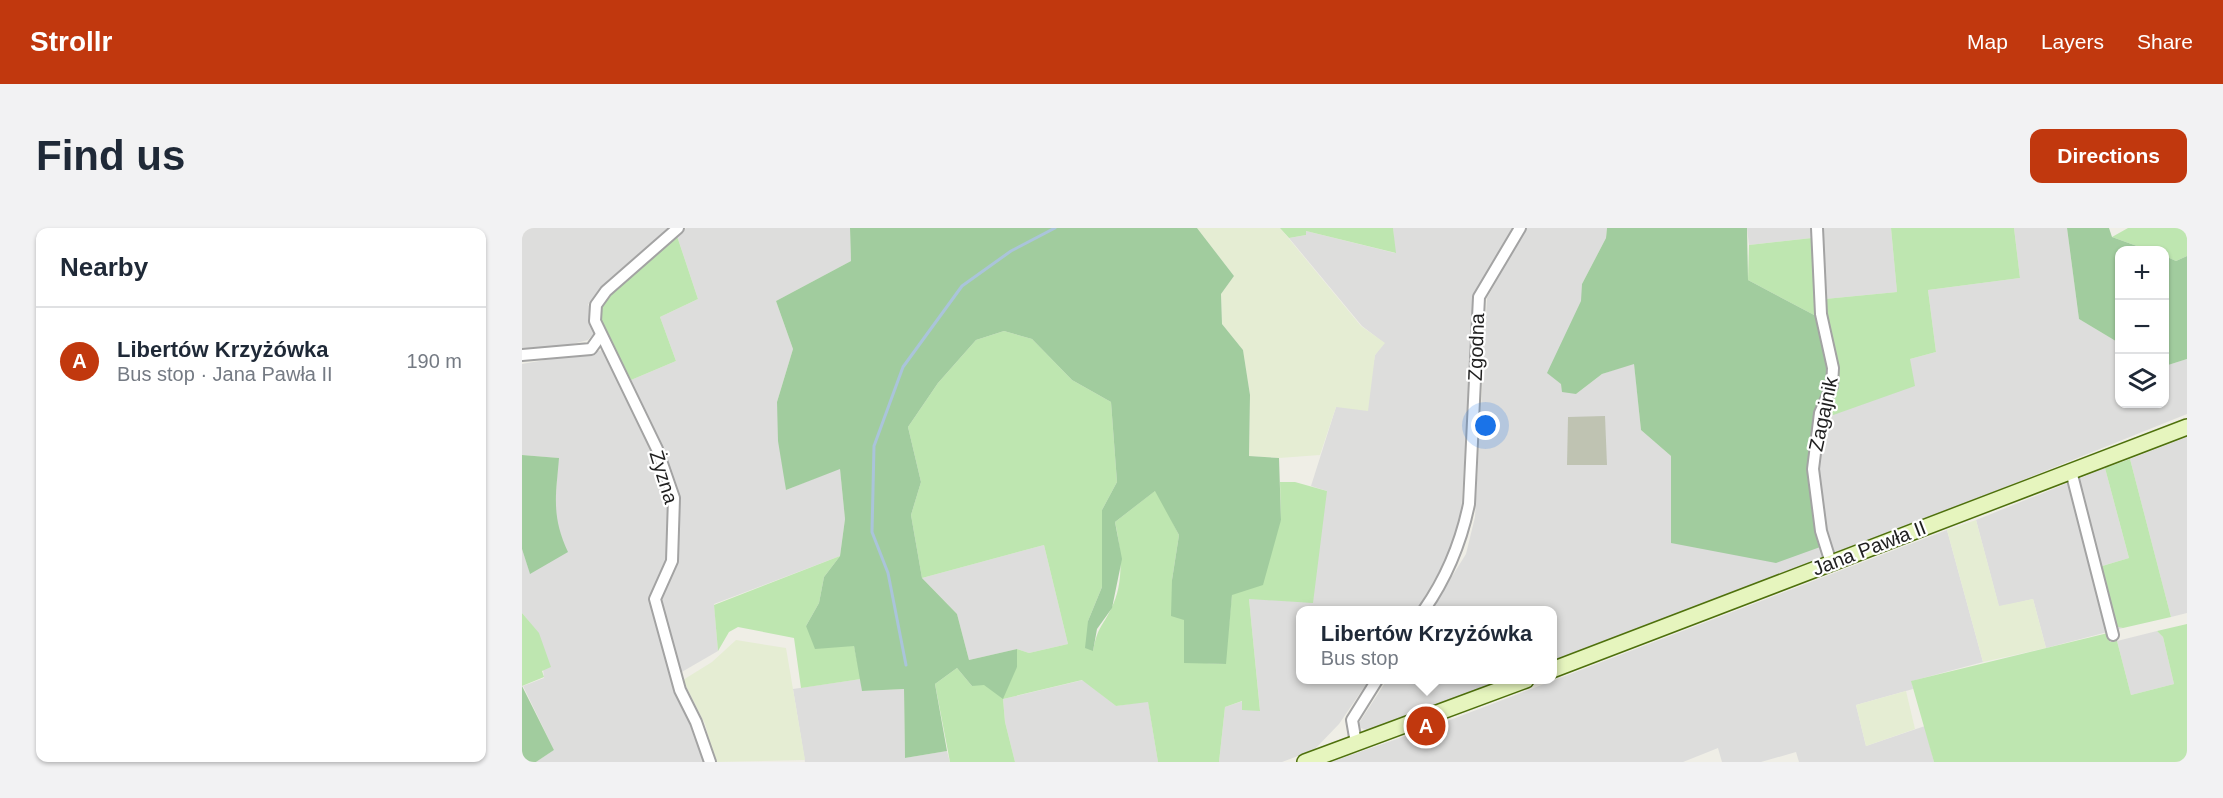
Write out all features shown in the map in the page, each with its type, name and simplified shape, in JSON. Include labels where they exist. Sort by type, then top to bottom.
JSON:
[{"type":"street","name":"Żyzna","points":[[678,228],[606,291],[596,309],[595,321],[657,449],[674,498],[672,561],[655,599],[680,690],[696,722],[710,762]]},
{"type":"street","name":"Zgodna","points":[[1427,606],[1442,584],[1463,534],[1469,504],[1479,297],[1520,228]]},
{"type":"street","name":"Zagajnik","points":[[1817,228],[1821,314],[1833,368],[1832,386],[1820,413],[1813,469],[1821,531],[1831,562]]},
{"type":"street","points":[[522,355],[591,349],[601,335]]},
{"type":"street","name":"Jana Pawła II","points":[[1557,668],[2187,427]]},
{"type":"street","points":[[2071,471],[2113,635]]},
{"type":"street","points":[[1356,743],[1352,720],[1374,684]]},
{"type":"street","points":[[1305,762],[1515,684]]},
{"type":"shaded area","points":[[522,228],[669,228],[608,280],[594,302],[588,304],[597,330],[588,340],[557,348],[522,348]]},
{"type":"shaded area","points":[[686,228],[850,228],[851,261],[776,301],[793,349],[777,402],[786,490],[840,468],[845,519],[840,556],[714,604],[718,651],[680,673],[660,603],[676,540],[660,447],[631,380],[676,361],[660,317],[698,299],[677,236]]},
{"type":"shaded area","points":[[1197,228],[1280,228],[1361,326],[1385,343],[1375,355],[1368,411],[1336,407],[1320,455],[1279,458],[1249,456],[1250,395],[1243,350],[1222,324],[1221,294],[1234,276]]},
{"type":"shaded area","points":[[1393,228],[1513,228],[1478,289],[1473,317],[1461,515],[1448,556],[1419,606],[1296,606],[1296,684],[1366,684],[1339,724],[1314,750],[1282,762],[1219,762],[1225,707],[1243,701],[1242,710],[1260,710],[1249,599],[1327,491],[1311,486],[1336,407],[1372,371],[1375,355],[1384,343],[1362,326],[1289,238],[1306,235],[1306,231],[1395,253]]},
{"type":"shaded area","points":[[1526,228],[1607,228],[1606,238],[1582,284],[1582,301],[1548,373],[1576,394],[1602,374],[1634,363],[1641,430],[1671,456],[1671,543],[1823,546],[1826,560],[1557,661],[1557,606],[1434,606],[1466,554],[1475,517],[1487,298]]},
{"type":"shaded area","points":[[1747,228],[1811,228],[1812,238],[1749,245]]},
{"type":"shaded area","points":[[1820,228],[1891,228],[1897,292],[1825,299]]},
{"type":"shaded area","points":[[2014,228],[2067,228],[2079,319],[2115,341],[2115,408],[2169,408],[2169,365],[2187,359],[2187,414],[1831,557],[1817,503],[1819,420],[1910,359],[1936,352],[1928,290],[2020,278]]},
{"type":"shaded area","points":[[603,350],[652,454],[670,500],[668,554],[651,599],[671,676],[696,728],[706,762],[536,762],[554,750],[523,686],[544,678],[539,634],[522,613],[522,549],[530,573],[567,551],[557,529],[555,513],[558,458],[522,455],[522,364]]},
{"type":"shaded area","points":[[1605,416],[1607,465],[1567,465],[1568,417]]},
{"type":"shaded area","points":[[2187,437],[2187,613],[2171,617],[2130,459]]},
{"type":"shaded area","points":[[2105,468],[2129,558],[2099,567],[2114,625],[2123,628],[2046,648],[2033,599],[1999,607],[1976,520]]},
{"type":"shaded area","points":[[1976,520],[1999,606],[2033,599],[2046,648],[1983,662],[1947,530]]},
{"type":"shaded area","points":[[1947,530],[1983,662],[1912,681],[1913,689],[1856,705],[1866,746],[1925,726],[1934,762],[1799,762],[1796,752],[1761,762],[1722,762],[1718,748],[1683,762],[1331,762],[1544,684],[1557,684],[1557,679]]},
{"type":"shaded area","points":[[1044,545],[1068,644],[1029,653],[1017,649],[969,660],[957,614],[922,578]]},
{"type":"shaded area","points":[[2157,631],[2163,637],[2174,684],[2131,695],[2117,641]]},
{"type":"shaded area","points":[[736,640],[786,648],[805,760],[715,762],[705,724],[683,680],[712,662]]},
{"type":"shaded area","points":[[861,679],[862,691],[904,689],[905,758],[947,751],[950,762],[805,762],[793,689]]},
{"type":"shaded area","points":[[1083,680],[1116,706],[1148,701],[1158,762],[1015,762],[1005,722],[1003,699]]},
{"type":"shaded area","points":[[1384,684],[1497,684],[1371,732],[1361,728],[1359,723]]},
{"type":"shaded area","points":[[1906,691],[1915,729],[1866,746],[1856,705]]},
{"type":"green space","points":[[850,228],[1197,228],[1234,276],[1221,294],[1222,324],[1243,350],[1250,395],[1249,456],[1279,458],[1281,520],[1263,585],[1232,595],[1226,664],[1184,663],[1184,620],[1171,616],[1172,580],[1179,535],[1155,491],[1115,522],[1122,559],[1112,608],[1097,629],[1093,651],[1085,648],[1088,621],[1102,587],[1102,510],[1117,482],[1111,402],[1072,380],[1032,339],[1004,331],[976,340],[938,383],[908,427],[921,482],[911,515],[922,578],[957,614],[969,660],[1017,649],[1017,667],[1003,699],[984,685],[972,686],[957,668],[935,684],[947,751],[905,758],[904,689],[862,691],[854,646],[815,649],[806,626],[819,603],[824,577],[840,556],[845,519],[840,469],[786,490],[778,441],[777,402],[793,349],[776,301],[851,261]]},
{"type":"green space","points":[[1280,228],[1393,228],[1396,253],[1306,231],[1306,235],[1289,238]]},
{"type":"green space","points":[[1607,228],[1747,228],[1748,280],[1816,316],[1829,370],[1828,382],[1812,431],[1809,480],[1814,513],[1823,546],[1776,563],[1671,543],[1671,456],[1641,430],[1634,364],[1602,374],[1576,394],[1562,392],[1561,384],[1547,373],[1581,301],[1582,284],[1606,238]]},
{"type":"green space","points":[[1891,228],[2014,228],[2020,278],[1928,290],[1936,352],[1910,359],[1915,386],[1822,419],[1825,299],[1897,292]]},
{"type":"green space","points":[[2067,228],[2109,228],[2112,237],[2137,246],[2115,246],[2115,341],[2079,319]]},
{"type":"green space","points":[[2128,228],[2187,228],[2187,256],[2176,261],[2169,258],[2169,246],[2137,246],[2112,237]]},
{"type":"green space","points":[[677,236],[698,299],[660,317],[676,361],[631,380],[599,319],[602,306],[609,294]]},
{"type":"green space","points":[[1812,238],[1816,316],[1748,280],[1749,245]]},
{"type":"green space","points":[[2187,256],[2187,359],[2169,365],[2169,258],[2176,261]]},
{"type":"green space","points":[[1004,331],[1032,339],[1072,380],[1111,402],[1117,482],[1102,510],[1102,587],[1088,621],[1093,651],[1098,632],[1115,599],[1120,577],[1119,543],[1115,522],[1156,490],[1179,535],[1172,580],[1184,620],[1185,662],[1225,664],[1232,594],[1281,520],[1280,482],[1295,482],[1327,491],[1313,603],[1249,599],[1260,711],[1242,710],[1242,701],[1225,707],[1219,762],[1158,762],[1148,702],[1116,706],[1082,680],[1003,699],[1005,722],[1015,762],[950,762],[935,684],[957,668],[972,686],[1017,667],[1017,649],[1029,653],[1068,644],[1044,545],[922,578],[911,515],[921,482],[908,427],[938,383],[976,340]]},
{"type":"green space","points":[[522,455],[559,458],[557,516],[568,552],[530,574],[522,549]]},
{"type":"green space","points":[[2130,459],[2171,617],[2123,628],[2114,626],[2099,567],[2129,558],[2105,468]]},
{"type":"green space","points":[[840,556],[824,577],[819,603],[806,626],[854,646],[861,679],[801,688],[794,638],[738,627],[729,632],[718,651],[714,605]]},
{"type":"green space","points":[[522,613],[539,633],[551,667],[542,671],[544,677],[522,686]]},
{"type":"green space","points":[[2187,624],[2187,762],[1934,762],[1911,681],[2108,633],[2110,642],[2117,641],[2131,695],[2174,684],[2163,637],[2157,631]]},
{"type":"green space","points":[[522,686],[554,750],[536,762],[522,762]]},
{"type":"waterway","points":[[906,665],[888,573],[872,532],[874,446],[903,367],[962,286],[1011,251],[1055,228]]},
{"type":"place","name":"Libertów Krzyżówka","points":[[1426,726]]}]
